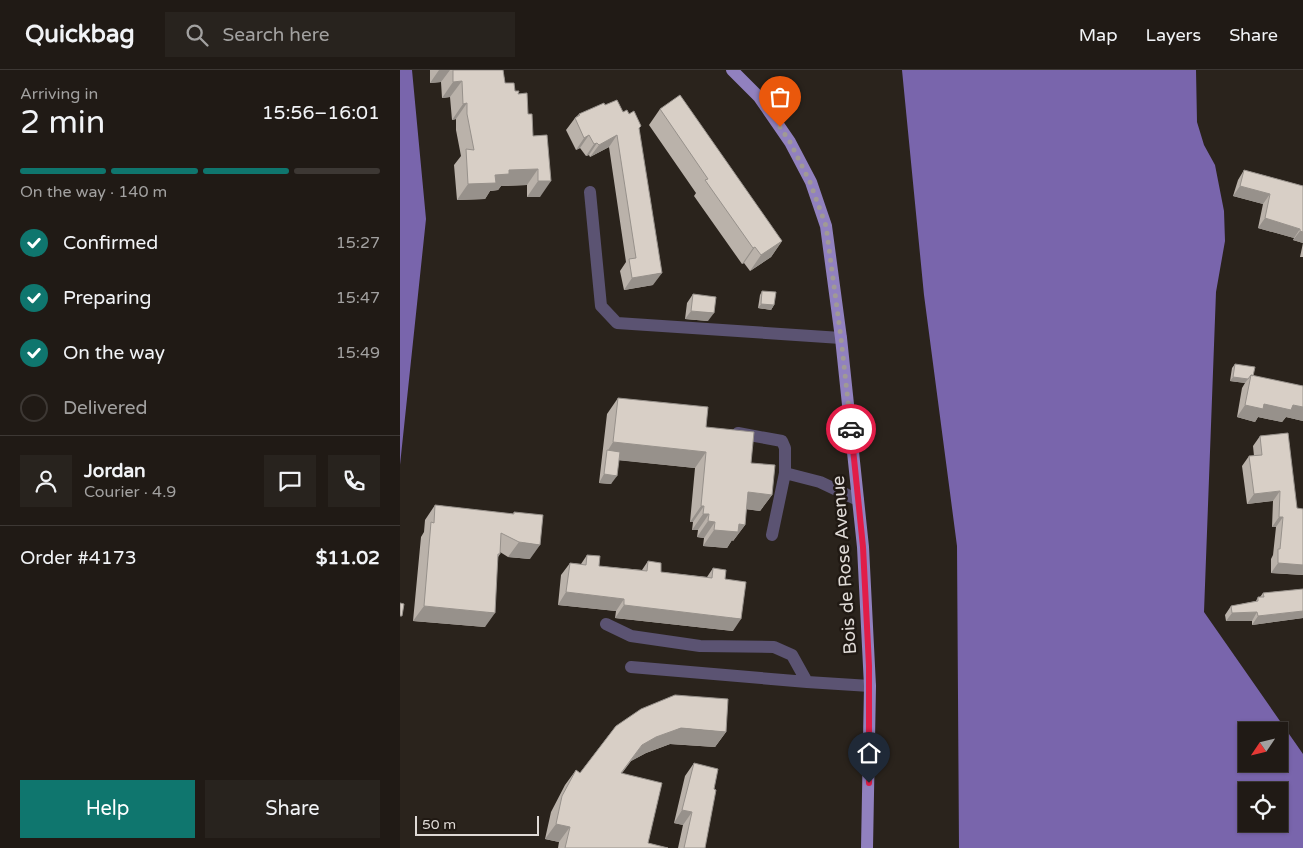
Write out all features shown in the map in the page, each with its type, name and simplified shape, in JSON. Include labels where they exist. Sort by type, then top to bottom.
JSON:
[{"type":"main road","name":"Bois de Rose Avenue","points":[[732,70],[759,97],[790,142],[810,182],[826,226],[841,338],[863,547],[870,686],[867,848]]},
{"type":"street","points":[[590,192],[601,306],[616,323],[841,338]]},
{"type":"street","points":[[726,431],[782,441],[785,448],[785,473],[772,535]]},
{"type":"street","points":[[785,473],[820,482],[858,500]]},
{"type":"street","points":[[606,624],[631,636],[700,646],[774,647],[792,655],[807,682]]},
{"type":"street","points":[[631,667],[870,686]]},
{"type":"shaded area","points":[[400,70],[412,70],[426,219],[400,465]]},
{"type":"shaded area","points":[[902,70],[1196,70],[1197,122],[1204,145],[1215,165],[1224,211],[1225,241],[1216,292],[1204,612],[1281,722],[1238,722],[1238,772],[1288,772],[1288,732],[1303,754],[1303,848],[959,848],[957,546],[924,295]]},
{"type":"building","points":[[453,70],[503,70],[505,83],[514,83],[515,91],[519,91],[518,94],[527,93],[528,114],[532,114],[533,136],[547,135],[551,181],[538,181],[538,169],[509,170],[509,174],[495,175],[496,183],[468,184],[466,149],[474,150],[467,114],[467,103],[463,104],[462,81],[453,82]]},
{"type":"building","points":[[680,95],[782,241],[761,255],[755,247],[753,248],[705,180],[708,179],[660,109]]},
{"type":"building","points":[[617,100],[623,112],[627,110],[629,114],[634,111],[641,126],[639,128],[662,273],[632,278],[629,259],[636,258],[617,135],[599,145],[597,143],[594,144],[589,135],[584,138],[575,118],[579,114],[604,103],[605,105]]},
{"type":"building","points":[[1244,170],[1303,186],[1303,232],[1300,229],[1265,218],[1270,194],[1240,186]]},
{"type":"building","points":[[762,291],[776,292],[774,305],[761,304]]},
{"type":"building","points":[[693,294],[716,297],[714,313],[691,311]]},
{"type":"building","points":[[1235,364],[1255,367],[1253,376],[1251,375],[1248,379],[1233,377]]},
{"type":"building","points":[[1251,375],[1303,386],[1303,407],[1293,405],[1291,410],[1264,404],[1263,409],[1245,405]]},
{"type":"building","points":[[618,398],[708,407],[706,427],[754,432],[751,463],[775,465],[772,495],[748,492],[745,525],[739,524],[738,532],[714,530],[715,522],[708,521],[709,514],[703,514],[704,506],[701,506],[706,452],[613,442]]},
{"type":"building","points":[[1288,433],[1297,508],[1303,509],[1303,565],[1278,563],[1278,549],[1280,549],[1283,517],[1279,517],[1280,491],[1254,494],[1249,456],[1262,455],[1260,436]]},
{"type":"building","points":[[607,450],[620,452],[617,476],[604,474]]},
{"type":"building","points":[[435,505],[514,514],[514,512],[543,515],[540,545],[519,542],[501,533],[495,613],[424,606],[431,522],[434,523]]},
{"type":"building","points":[[587,555],[600,556],[599,566],[647,571],[648,561],[661,563],[661,572],[712,578],[713,568],[726,570],[725,579],[746,582],[741,619],[624,605],[624,599],[566,592],[570,563],[586,565]]},
{"type":"building","points":[[1303,589],[1303,611],[1258,616],[1257,612],[1232,613],[1231,606],[1258,601],[1258,597],[1264,597],[1263,593]]},
{"type":"building","points":[[400,603],[404,604],[402,616],[400,616]]},
{"type":"building","points":[[675,695],[728,699],[726,732],[681,728],[656,737],[642,745],[621,773],[662,783],[648,843],[668,848],[565,848],[570,827],[556,824],[562,796],[576,770],[580,773],[616,726],[641,709]]},
{"type":"building","points":[[694,763],[718,769],[705,848],[684,848],[692,812],[682,810]]},
{"type":"way so far","points":[[780,127],[790,142],[810,182],[826,226],[851,429]]},
{"type":"route","points":[[851,429],[863,547],[870,686],[869,783]]}]
